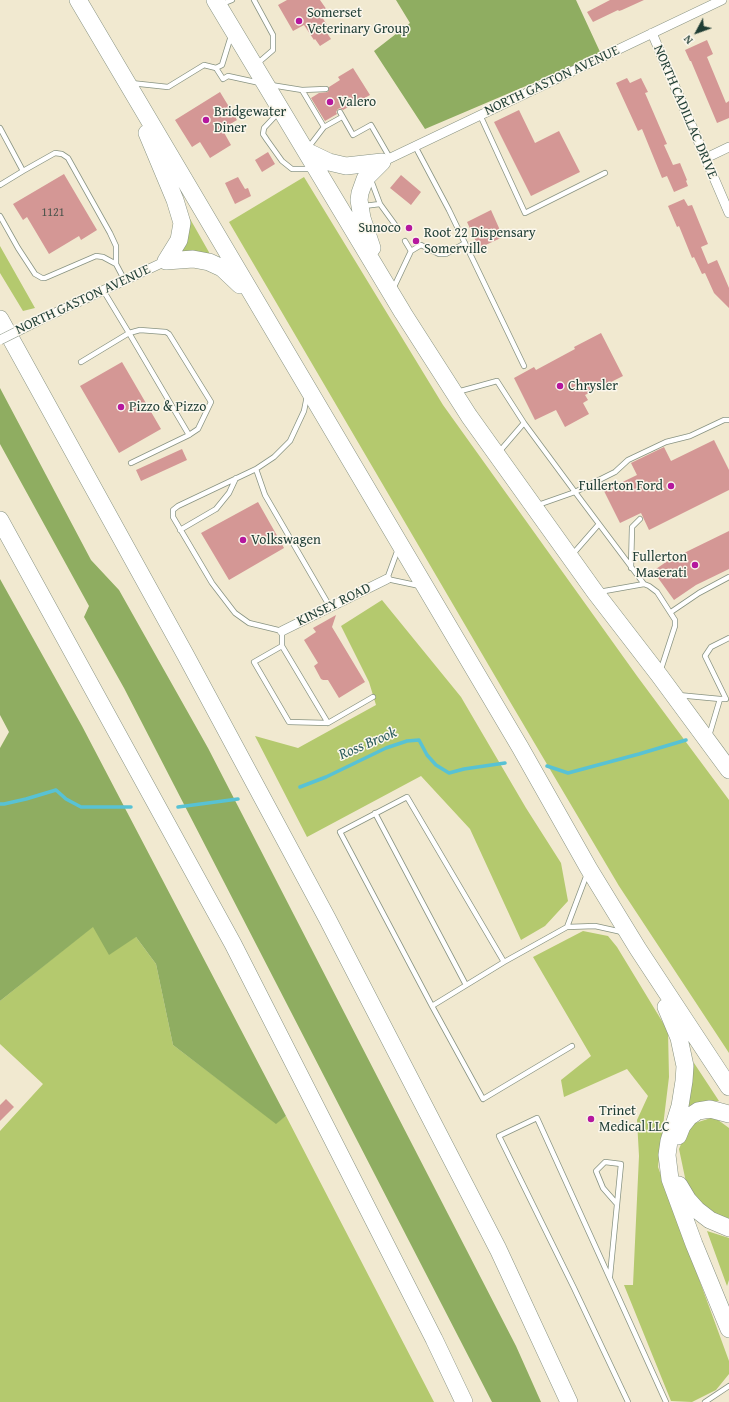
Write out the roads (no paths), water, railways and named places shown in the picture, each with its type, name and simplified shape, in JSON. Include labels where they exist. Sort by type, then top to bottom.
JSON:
[{"type":"highway","points":[[78,0],[426,587],[520,747],[589,869],[628,934],[729,1087]]},
{"type":"highway","points":[[222,2],[233,30],[391,292],[454,392],[570,558],[659,674],[729,770]]},
{"type":"highway","points":[[127,82],[180,213],[182,223],[181,234],[177,244],[166,261]]},
{"type":"highway","points":[[306,151],[329,162],[346,166],[386,160]]},
{"type":"highway","points":[[382,277],[360,207],[360,192],[369,174],[386,160]]},
{"type":"highway","points":[[166,261],[193,259],[215,264],[231,276],[257,302]]},
{"type":"highway","points":[[0,320],[189,661],[327,918],[498,1249],[569,1402]]},
{"type":"highway","points":[[0,520],[233,944],[434,1339],[464,1402]]},
{"type":"highway","points":[[638,949],[672,1019],[679,1038],[684,1060],[682,1100],[669,1141],[667,1155],[670,1179],[694,1244],[729,1329]]},
{"type":"highway","points":[[729,1114],[710,1109],[698,1111],[689,1117],[682,1126],[674,1148],[674,1162],[676,1175],[680,1186],[688,1200],[697,1210],[710,1220],[729,1228]]},
{"type":"street","name":"NORTH GASTON AVENUE","points":[[386,160],[722,0]]},
{"type":"street","name":"NORTH CADILLAC DRIVE","points":[[652,33],[729,213]]},
{"type":"street","points":[[706,158],[729,147]]},
{"type":"street","name":"NORTH GASTON AVENUE","points":[[0,340],[166,261]]},
{"type":"street","name":"KINSEY ROAD","points":[[282,631],[387,579]]},
{"type":"lane","points":[[254,0],[274,35],[273,50],[255,66]]},
{"type":"lane","points":[[127,82],[168,87],[204,65],[216,68],[222,65],[233,30]]},
{"type":"lane","points":[[216,68],[223,79],[228,76],[266,85],[302,90],[326,89]]},
{"type":"lane","points":[[302,90],[324,127]]},
{"type":"lane","points":[[281,110],[264,128],[263,134],[266,140],[282,161],[292,169],[317,169]]},
{"type":"lane","points":[[306,151],[324,127],[341,114],[353,135],[371,125],[386,160]]},
{"type":"lane","points":[[480,115],[525,213],[605,173]]},
{"type":"lane","points":[[0,128],[24,171]]},
{"type":"lane","points":[[415,146],[465,243],[524,366]]},
{"type":"lane","points":[[0,185],[55,153],[65,156],[110,233],[116,246],[116,264],[125,281]]},
{"type":"lane","points":[[369,174],[380,204],[396,226]]},
{"type":"lane","points":[[360,207],[380,204]]},
{"type":"lane","points":[[0,216],[35,274],[42,278],[96,256],[103,257],[116,264]]},
{"type":"lane","points":[[405,241],[412,251]]},
{"type":"lane","points":[[391,292],[412,251],[422,245],[439,254],[446,254],[465,243]]},
{"type":"lane","points":[[103,290],[189,435]]},
{"type":"lane","points":[[81,362],[129,333],[140,330],[166,332],[169,334],[211,402],[198,429],[189,435],[131,462]]},
{"type":"lane","points":[[454,392],[498,380],[524,424],[631,568],[644,584],[657,592],[675,620],[675,626],[659,674]]},
{"type":"lane","points":[[308,388],[304,411],[290,441],[274,457],[256,468],[174,508],[172,515],[212,583],[235,614],[249,624],[282,631],[282,646],[328,723]]},
{"type":"lane","points":[[533,507],[575,492],[615,472],[628,460],[666,442],[690,436],[724,420],[729,420]]},
{"type":"lane","points":[[497,455],[524,424]]},
{"type":"lane","points":[[256,468],[265,495],[330,607]]},
{"type":"lane","points":[[180,530],[216,509],[229,493],[236,478]]},
{"type":"lane","points":[[631,568],[632,527],[640,519]]},
{"type":"lane","points":[[570,558],[599,524]]},
{"type":"lane","points":[[400,543],[387,579],[426,587]]},
{"type":"lane","points":[[671,612],[699,593],[729,577]]},
{"type":"lane","points":[[595,592],[644,584]]},
{"type":"lane","points":[[673,694],[726,699],[705,656],[711,647],[729,638]]},
{"type":"lane","points":[[282,646],[254,662],[289,722],[328,723],[373,697]]},
{"type":"lane","points":[[708,741],[720,699]]},
{"type":"lane","points":[[504,962],[407,797],[340,832],[432,1006],[484,1099],[572,1046]]},
{"type":"lane","points":[[375,813],[466,985]]},
{"type":"lane","points":[[567,927],[589,869]]},
{"type":"lane","points":[[432,1006],[504,962],[567,927],[595,926],[628,934]]},
{"type":"lane","points":[[628,1402],[571,1281],[499,1136],[538,1118],[666,1402]]},
{"type":"lane","points":[[610,1278],[621,1164],[605,1162],[596,1171],[603,1188],[617,1204]]},
{"type":"lane","points":[[705,1402],[729,1386]]},
{"type":"waterway","name":"Ross Brook","points":[[300,787],[326,777],[386,748],[407,741],[419,740],[427,755],[436,765],[449,773],[464,769],[505,763]]},
{"type":"waterway","name":"Ross Brook","points":[[547,766],[568,773],[686,740]]},
{"type":"waterway","name":"Ross Brook","points":[[0,804],[26,799],[56,790],[66,799],[81,807],[131,807]]},
{"type":"waterway","name":"Ross Brook","points":[[178,807],[238,799]]},
{"type":"place","name":"Somerset Veterinary Group","points":[[299,21]]},
{"type":"place","name":"Valero","points":[[330,102]]},
{"type":"place","name":"Bridgewater Diner","points":[[206,120]]},
{"type":"place","name":"Sunoco","points":[[409,228]]},
{"type":"place","name":"Root 22 Dispensary Somerville","points":[[416,241]]},
{"type":"place","name":"Chrysler","points":[[560,386]]},
{"type":"place","name":"Pizzo & Pizzo","points":[[121,407]]},
{"type":"place","name":"Fullerton Ford","points":[[671,486]]},
{"type":"place","name":"Volkswagen","points":[[243,540]]},
{"type":"place","name":"Fullerton Maserati","points":[[695,565]]},
{"type":"place","name":"Trinet Medical LLC","points":[[591,1119]]}]
